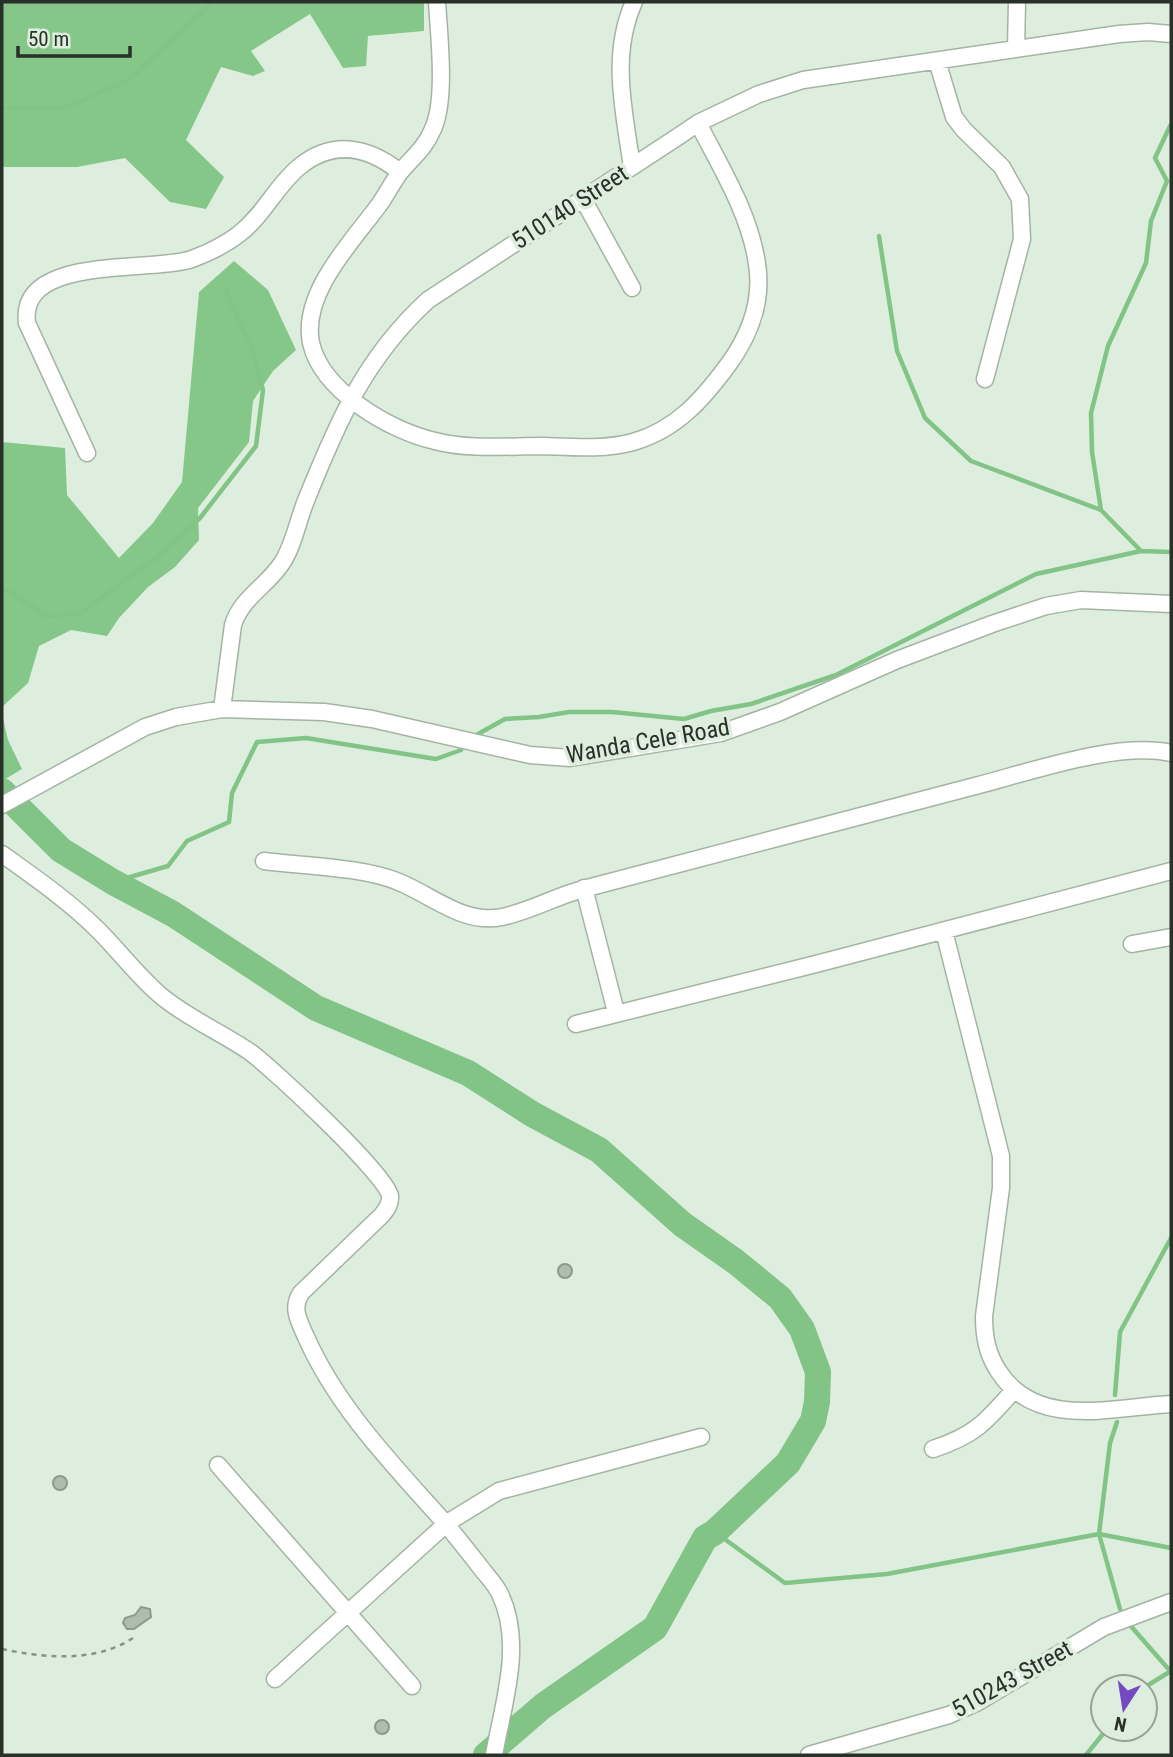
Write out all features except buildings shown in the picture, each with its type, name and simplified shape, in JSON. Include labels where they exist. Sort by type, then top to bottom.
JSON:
[{"type":"street","points":[[438,2],[440,83],[433,130],[336,263],[316,297],[309,324],[318,364],[350,399],[408,433],[436,442],[463,445],[595,447],[633,442],[663,430],[688,413],[736,353],[753,322],[758,294],[757,264],[736,196],[698,124]]},
{"type":"street","points":[[632,167],[620,83],[620,50],[625,22],[634,2]]},
{"type":"street","points":[[1016,49],[1017,2]]},
{"type":"street","name":"510140 Street","points":[[222,709],[237,613],[282,563],[334,430],[376,356],[407,319],[428,300],[698,124],[759,94],[803,80],[1119,34],[1171,34]]},
{"type":"street","points":[[937,61],[954,117],[964,131],[1002,167],[1020,199],[1022,239],[985,379]]},
{"type":"street","points":[[87,453],[27,323],[25,311],[37,290],[56,279],[81,273],[190,260],[217,248],[239,234],[256,218],[299,167],[319,155],[343,148],[362,151],[385,159],[400,172]]},
{"type":"street","points":[[583,199],[632,288]]},
{"type":"street","name":"Wanda Cele Road","points":[[2,805],[145,727],[222,709],[324,712],[372,719],[530,755],[569,758],[721,733],[780,712],[897,660],[1046,606],[1082,600],[1171,604]]},
{"type":"street","points":[[264,861],[379,876],[398,881],[459,913],[479,919],[501,918],[584,888],[1104,754],[1139,749],[1171,753]]},
{"type":"street","points":[[2,854],[41,882],[98,930],[127,963],[162,996],[195,1020],[251,1053],[362,1155],[384,1184],[390,1195],[389,1204],[382,1215],[302,1293],[296,1300],[295,1311],[317,1363],[347,1409],[378,1448],[447,1523],[500,1593],[510,1630],[512,1655],[494,1755]]},
{"type":"street","points":[[576,1024],[1171,871]]},
{"type":"street","points":[[584,888],[616,1012]]},
{"type":"street","points":[[944,931],[1001,1156],[1001,1188],[989,1270],[984,1335],[993,1363],[1014,1390],[1032,1401],[1065,1411],[1088,1412],[1171,1405]]},
{"type":"street","points":[[1132,944],[1171,937]]},
{"type":"street","points":[[933,1449],[957,1441],[976,1430],[1014,1390]]},
{"type":"street","points":[[275,1679],[447,1523],[499,1491],[701,1437]]},
{"type":"street","points":[[218,1465],[412,1686]]},
{"type":"street","name":"510243 Street","points":[[809,1755],[949,1715],[978,1702],[1104,1627],[1171,1602]]},
{"type":"path","points":[[2,1648],[28,1654],[82,1655],[111,1650],[133,1638]]},
{"type":"green space","points":[[2,2],[424,2],[424,31],[368,36],[366,66],[343,68],[310,14],[251,51],[265,71],[253,76],[221,67],[186,140],[224,177],[206,209],[170,202],[125,158],[77,167],[2,167]]},
{"type":"green space","points":[[234,261],[268,290],[296,350],[273,371],[253,401],[249,442],[198,508],[199,540],[175,567],[148,587],[119,618],[107,636],[71,630],[39,646],[28,683],[2,707],[2,442],[65,448],[67,495],[119,558],[153,523],[182,482],[199,292]]},
{"type":"green space","points":[[2,714],[8,740],[22,769],[2,781]]},
{"type":"waterway","points":[[2,108],[65,108],[130,79],[213,2]]},
{"type":"waterway","points":[[1101,510],[1092,452],[1091,413],[1108,346],[1146,263],[1151,221],[1167,181],[1155,158],[1170,126]]},
{"type":"waterway","points":[[879,236],[897,351],[925,418],[971,461],[1101,510],[1141,551]]},
{"type":"waterway","points":[[2,587],[46,616],[79,614],[156,558],[200,518],[256,446],[263,390],[251,346],[226,291]]},
{"type":"waterway","points":[[478,734],[505,719],[569,712],[612,712],[684,719],[751,704],[836,675],[1036,574],[1141,551],[1171,552]]},
{"type":"waterway","points":[[113,882],[168,866],[187,841],[229,822],[232,793],[257,742],[306,738],[436,759],[461,750]]},
{"type":"waterway","points":[[2,791],[61,850],[173,914],[316,1008],[468,1073],[532,1114],[599,1150],[682,1224],[736,1262],[780,1298],[802,1329],[818,1372],[817,1402],[813,1421],[788,1463],[715,1532],[705,1538],[655,1628],[543,1706],[486,1755]]},
{"type":"waterway","points":[[1115,1395],[1120,1332],[1171,1238]]},
{"type":"waterway","points":[[1117,1422],[1110,1443],[1099,1534],[1120,1609]]},
{"type":"waterway","points":[[715,1532],[785,1583],[887,1574],[1099,1534],[1171,1548]]},
{"type":"waterway","points":[[1129,1624],[1171,1672]]},
{"type":"waterway","points":[[1159,1678],[1171,1671]]},
{"type":"waterway","points":[[1086,1755],[1096,1743]]}]
